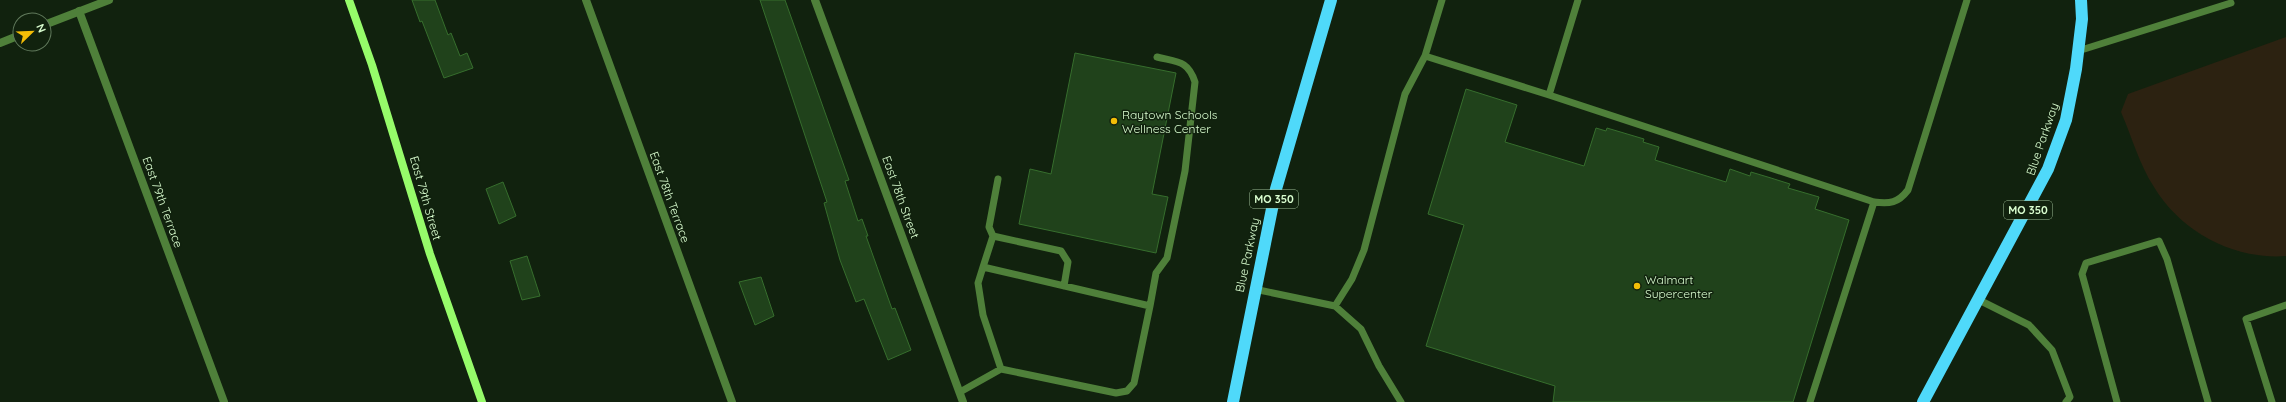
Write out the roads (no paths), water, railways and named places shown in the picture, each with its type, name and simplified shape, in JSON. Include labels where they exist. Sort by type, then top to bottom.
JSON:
[{"type":"highway","name":"Blue Parkway","points":[[1233,402],[1254,289],[1276,189],[1331,0]]},
{"type":"highway","name":"Blue Parkway","points":[[1923,402],[2048,169],[2066,120],[2078,51],[2081,0]]},
{"type":"street","points":[[52,22],[109,0]]},
{"type":"street","name":"East 79th Street","points":[[349,0],[372,65],[430,254],[482,402]]},
{"type":"street","name":"East 78th Terrace","points":[[586,0],[732,402]]},
{"type":"street","name":"East 78th Street","points":[[815,0],[963,402]]},
{"type":"street","name":"East 79th Terrace","points":[[79,11],[224,402]]},
{"type":"street","points":[[0,43],[12,38]]},
{"type":"lane","points":[[1335,306],[1352,279],[1364,250],[1405,94],[1425,56],[1442,0]]},
{"type":"lane","points":[[1549,95],[1578,0]]},
{"type":"lane","points":[[1425,56],[1549,95],[1874,202],[1890,204],[1901,200],[1908,190],[1967,0]]},
{"type":"lane","points":[[2078,51],[2231,3]]},
{"type":"lane","points":[[960,392],[1001,369],[1116,393],[1127,391],[1134,383],[1156,273],[1167,258],[1185,171],[1194,82],[1191,70],[1184,64],[1157,58]]},
{"type":"lane","points":[[998,179],[989,227],[993,236],[978,283],[983,315],[1001,369]]},
{"type":"lane","points":[[1810,402],[1874,202]]},
{"type":"lane","points":[[993,236],[1061,250],[1068,262],[1064,286]]},
{"type":"lane","points":[[2117,402],[2082,274],[2086,263],[2159,241],[2167,259],[2208,402]]},
{"type":"lane","points":[[983,267],[1150,306]]},
{"type":"lane","points":[[1254,289],[1335,306],[1361,329],[1379,366],[1401,402]]},
{"type":"lane","points":[[1979,300],[2029,325],[2052,350],[2071,398],[2066,402]]},
{"type":"lane","points":[[2272,402],[2246,319],[2286,306]]},
{"type":"place","name":"Raytown Schools Wellness Center","points":[[1114,121]]},
{"type":"place","name":"Walmart Supercenter","points":[[1637,286]]}]
